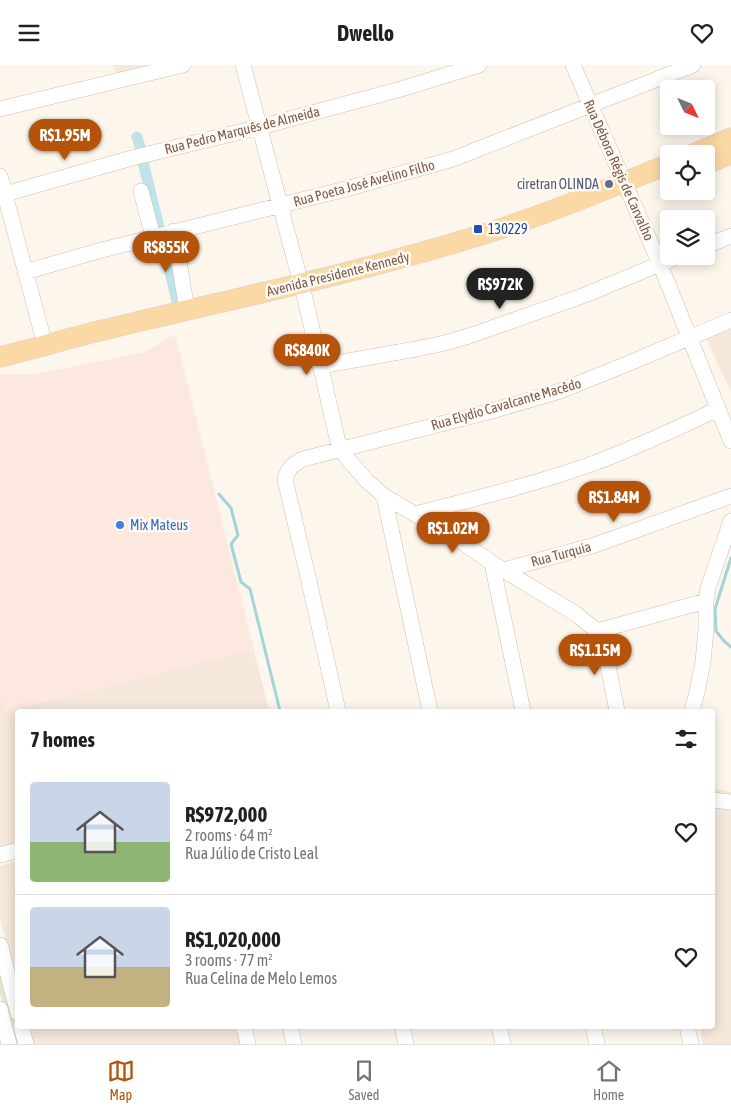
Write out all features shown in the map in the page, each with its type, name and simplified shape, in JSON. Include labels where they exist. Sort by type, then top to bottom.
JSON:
[{"type":"main road","points":[[715,151],[731,138]]},
{"type":"main road","points":[[715,156],[731,150]]},
{"type":"main road","points":[[715,157],[731,154]]},
{"type":"main road","name":"Avenida Presidente Kennedy","points":[[0,357],[187,310],[303,289],[413,264],[535,227],[626,188],[660,169]]},
{"type":"main road","name":"Avenida Presidente Kennedy","points":[[626,188],[660,180]]},
{"type":"main road","name":"Avenida Presidente Kennedy","points":[[0,370],[173,326],[200,321],[303,289]]},
{"type":"street","points":[[0,109],[184,65]]},
{"type":"street","points":[[243,65],[303,289],[341,450],[358,471],[384,496],[462,542],[576,614],[597,631],[602,639],[617,709]]},
{"type":"street","name":"Rua Pedro Marquês de Almeida","points":[[5,194],[132,158],[260,127],[401,89],[479,65]]},
{"type":"street","name":"Rua Débora Régis de Carvalho","points":[[573,65],[660,264]]},
{"type":"street","name":"Rua Poeta José Avelino Filho","points":[[25,272],[102,250],[365,184],[453,159],[694,65]]},
{"type":"street","points":[[0,176],[45,345]]},
{"type":"street","points":[[141,191],[163,235],[187,310]]},
{"type":"street","points":[[715,242],[731,236]]},
{"type":"street","points":[[320,366],[453,341],[585,295],[660,264]]},
{"type":"street","name":"Rua Débora Régis de Carvalho","points":[[660,265],[731,441]]},
{"type":"street","name":"Rua Elydio Cavalcante Macêdo","points":[[338,709],[285,479],[286,472],[292,465],[303,459],[492,411],[560,391],[731,320]]},
{"type":"street","points":[[415,514],[504,491],[588,465],[650,442],[718,409]]},
{"type":"street","points":[[384,496],[430,709]]},
{"type":"street","name":"Rua Turquia","points":[[498,566],[595,545],[731,496]]},
{"type":"street","points":[[693,709],[703,662],[708,588],[726,552],[731,521]]},
{"type":"street","points":[[498,566],[523,709]]},
{"type":"street","points":[[597,631],[706,601]]},
{"type":"street","points":[[715,800],[731,802]]},
{"type":"street","points":[[0,855],[15,851]]},
{"type":"street","points":[[0,945],[15,1002]]},
{"type":"street","points":[[0,1009],[9,1044]]},
{"type":"street","points":[[22,1029],[26,1044]]},
{"type":"street","points":[[245,1029],[248,1044]]},
{"type":"street","points":[[291,1029],[294,1044]]},
{"type":"street","points":[[403,1029],[406,1044]]},
{"type":"street","points":[[500,1029],[502,1044]]},
{"type":"street","points":[[593,1029],[596,1044]]},
{"type":"street","points":[[688,1029],[691,1044]]},
{"type":"shaded area","points":[[113,65],[154,65],[116,75]]},
{"type":"shaded area","points":[[731,316],[731,392],[702,330]]},
{"type":"shaded area","points":[[175,334],[254,650],[5,711],[0,693],[0,375],[36,374],[145,352]]},
{"type":"shaded area","points":[[254,650],[269,709],[15,709],[15,843],[0,847],[0,693],[5,711]]},
{"type":"shaded area","points":[[715,788],[731,792],[731,1044],[703,1044],[700,1029],[715,1029]]},
{"type":"shaded area","points":[[15,862],[15,978],[0,919],[0,866]]},
{"type":"shaded area","points":[[28,1029],[241,1029],[244,1044],[31,1044]]},
{"type":"green space","points":[[0,964],[15,1021],[15,1029],[17,1029],[21,1044],[13,1044],[0,993]]},
{"type":"waterway","points":[[137,137],[140,147]]},
{"type":"waterway","points":[[142,158],[177,301]]},
{"type":"waterway","points":[[219,494],[231,508],[238,535],[231,544],[241,582],[250,589],[280,709]]},
{"type":"waterway","points":[[731,558],[715,609],[716,631],[731,647]]},
{"type":"place","name":"ciretran OLINDA","points":[[609,184]]},
{"type":"place","name":"130229","points":[[478,229]]},
{"type":"place","name":"Mix Mateus","points":[[120,525]]}]
